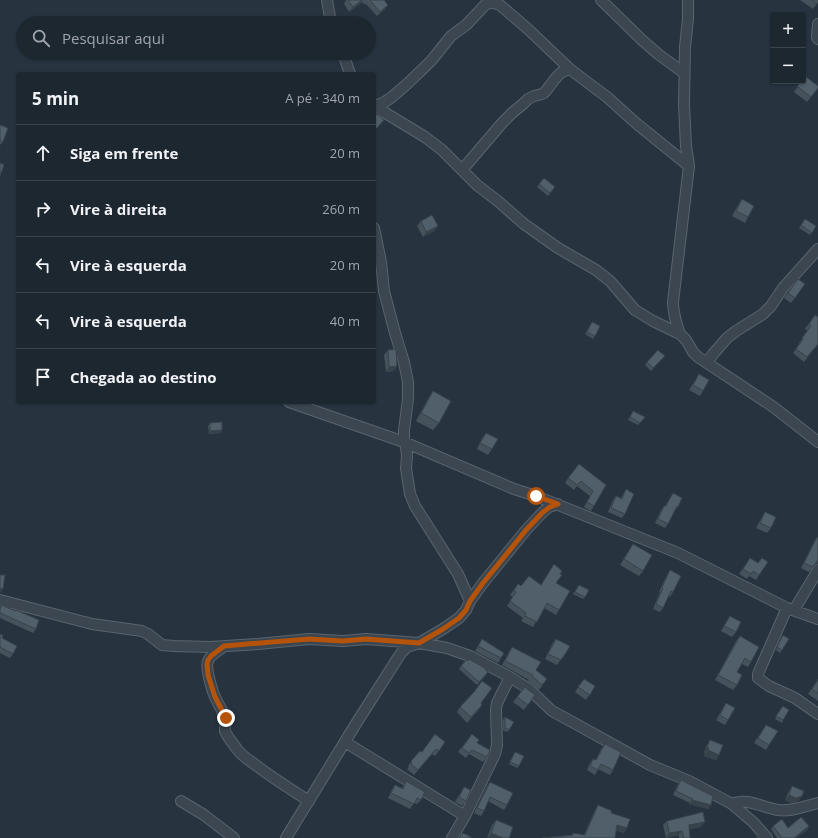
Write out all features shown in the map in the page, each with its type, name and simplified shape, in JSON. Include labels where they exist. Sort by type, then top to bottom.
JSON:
[{"type":"street","points":[[327,0],[330,16]]},
{"type":"street","points":[[601,0],[642,40],[684,73]]},
{"type":"street","points":[[680,334],[673,310],[673,302],[689,166],[686,146],[684,105],[684,73],[688,0]]},
{"type":"street","points":[[376,105],[392,97],[431,61],[451,36],[466,25],[486,4],[490,3],[500,5],[571,70],[607,97],[637,124],[689,166]]},
{"type":"street","points":[[818,24],[818,39]]},
{"type":"street","points":[[345,60],[349,72]]},
{"type":"street","points":[[462,170],[512,113],[528,99],[544,93],[561,72],[567,69],[571,70]]},
{"type":"street","points":[[376,107],[425,137],[442,150],[477,185],[524,224],[558,248],[596,270],[610,281],[635,310],[652,321],[680,334],[698,357],[772,406],[818,442]]},
{"type":"street","points":[[376,238],[381,262],[384,291],[404,362],[408,382],[404,442],[406,447],[406,468],[410,494],[415,506],[458,574],[470,601]]},
{"type":"street","points":[[707,363],[727,338],[763,314],[771,306],[783,288],[818,250]]},
{"type":"street","points":[[295,404],[404,442],[514,489],[558,504],[678,552],[791,609],[818,619]]},
{"type":"street","points":[[286,838],[401,652],[407,647],[419,643],[443,629],[459,618],[466,610],[470,601],[526,530],[543,512],[558,504]]},
{"type":"street","points":[[818,570],[791,609],[758,674],[758,678],[770,686],[795,698],[818,714]]},
{"type":"street","points":[[0,600],[92,624],[142,631],[162,645],[196,647],[309,639],[343,641],[366,639],[419,643],[447,648],[470,656],[510,677],[529,690],[552,711],[650,765],[689,781],[732,804],[754,823],[767,838]]},
{"type":"street","points":[[224,646],[211,656],[207,664],[208,675],[215,697],[226,718],[225,731],[242,755],[280,783],[309,801]]},
{"type":"street","points":[[452,838],[465,816],[495,754],[497,745],[497,703],[510,677]]},
{"type":"street","points":[[345,742],[465,816]]},
{"type":"street","points":[[182,801],[204,815],[234,838]]},
{"type":"street","points":[[732,804],[739,801],[778,810],[787,810],[818,803]]},
{"type":"building","points":[[348,0],[362,0],[353,7]]},
{"type":"building","points":[[370,0],[384,0],[388,5],[380,12]]},
{"type":"building","points":[[812,0],[818,0],[817,4]]},
{"type":"building","points":[[806,77],[818,86],[818,88],[811,97],[797,86],[799,84],[806,84]]},
{"type":"building","points":[[377,114],[384,120],[376,129]]},
{"type":"building","points":[[0,125],[8,128],[3,142],[0,140]]},
{"type":"building","points":[[0,163],[4,165],[0,176]]},
{"type":"building","points":[[544,178],[555,187],[550,193],[539,184]]},
{"type":"building","points":[[742,199],[754,206],[748,217],[736,211]]},
{"type":"building","points":[[432,215],[438,226],[426,232],[421,221]]},
{"type":"building","points":[[805,219],[816,226],[812,233],[801,225]]},
{"type":"building","points":[[798,279],[805,284],[795,298],[788,293]]},
{"type":"building","points":[[815,315],[818,317],[818,344],[807,357],[796,349],[811,326],[809,324]]},
{"type":"building","points":[[592,322],[600,326],[595,336],[587,332]]},
{"type":"building","points":[[396,349],[397,366],[389,367],[388,350]]},
{"type":"building","points":[[658,350],[665,356],[653,368],[647,362]]},
{"type":"building","points":[[699,374],[709,380],[703,391],[693,385]]},
{"type":"building","points":[[433,391],[451,401],[439,423],[421,413]]},
{"type":"building","points":[[633,411],[645,417],[640,423],[630,417]]},
{"type":"building","points":[[222,422],[222,430],[210,431],[210,423]]},
{"type":"building","points":[[486,433],[498,439],[492,449],[480,443]]},
{"type":"building","points":[[579,464],[606,485],[594,506],[587,502],[593,491],[581,481],[577,485],[568,478]]},
{"type":"building","points":[[626,489],[634,494],[625,514],[611,508],[616,496],[622,499]]},
{"type":"building","points":[[673,493],[682,498],[668,524],[658,519],[664,506],[666,506]]},
{"type":"building","points":[[765,512],[776,517],[771,528],[760,523]]},
{"type":"building","points":[[817,537],[818,560],[813,567],[804,563]]},
{"type":"building","points":[[633,544],[652,555],[643,571],[624,559]]},
{"type":"building","points":[[750,558],[758,563],[762,558],[768,562],[759,575],[753,571],[751,574],[743,569]]},
{"type":"building","points":[[554,564],[562,571],[560,574],[562,575],[556,583],[570,591],[559,610],[547,603],[537,622],[525,616],[526,613],[510,601],[516,592],[514,590],[518,584],[521,586],[529,576],[541,585]]},
{"type":"building","points":[[670,570],[681,576],[673,592],[671,591],[663,608],[656,604]]},
{"type":"building","points":[[0,575],[5,575],[3,589],[0,588]]},
{"type":"building","points":[[579,585],[589,590],[585,597],[575,592]]},
{"type":"building","points":[[2,605],[39,620],[36,629],[0,613]]},
{"type":"building","points":[[730,616],[741,622],[736,632],[724,626]]},
{"type":"building","points":[[0,634],[3,635],[2,638],[17,646],[13,654],[0,647]]},
{"type":"building","points":[[783,635],[789,639],[782,650],[777,647]]},
{"type":"building","points":[[740,636],[759,647],[751,662],[745,658],[737,672],[742,675],[737,685],[718,675]]},
{"type":"building","points":[[482,639],[504,653],[501,658],[478,646]]},
{"type":"building","points":[[556,639],[570,646],[561,660],[548,654]]},
{"type":"building","points":[[512,647],[541,662],[536,670],[547,679],[542,685],[532,676],[533,675],[505,661]]},
{"type":"building","points":[[467,659],[468,661],[469,659],[483,667],[488,672],[479,682],[461,666]]},
{"type":"building","points":[[584,679],[595,686],[590,695],[578,687]]},
{"type":"building","points":[[818,680],[818,693],[812,689]]},
{"type":"building","points":[[482,681],[492,688],[481,703],[482,705],[471,717],[460,707]]},
{"type":"building","points":[[525,687],[535,695],[528,705],[517,697]]},
{"type":"building","points":[[726,703],[735,708],[728,720],[720,715]]},
{"type":"building","points":[[783,706],[789,710],[783,720],[776,716]]},
{"type":"building","points":[[505,717],[514,722],[509,730],[505,728]]},
{"type":"building","points":[[766,725],[778,731],[769,745],[758,738]]},
{"type":"building","points":[[435,734],[445,742],[439,751],[436,749],[418,770],[411,764],[411,761],[420,751],[422,752]]},
{"type":"building","points":[[472,734],[479,740],[477,743],[490,750],[487,757],[472,750],[469,753],[462,748]]},
{"type":"building","points":[[710,740],[723,745],[719,755],[708,750],[709,748],[707,747]]},
{"type":"building","points":[[605,744],[621,752],[613,770],[601,764],[598,770],[590,766],[593,759],[596,760]]},
{"type":"building","points":[[515,752],[524,756],[519,766],[510,762]]},
{"type":"building","points":[[681,780],[713,796],[711,805],[692,800],[693,799],[676,791]]},
{"type":"building","points":[[406,781],[425,792],[421,800],[417,798],[414,804],[391,793],[395,785],[403,789]]},
{"type":"building","points":[[490,782],[513,793],[507,805],[490,797],[484,811],[477,808]]},
{"type":"building","points":[[792,786],[804,791],[802,796],[796,798],[789,795]]},
{"type":"building","points":[[464,787],[471,790],[466,801],[459,797]]},
{"type":"building","points":[[598,805],[612,811],[611,813],[630,819],[627,828],[617,825],[615,838],[542,838],[573,835],[573,833],[585,835]]},
{"type":"building","points":[[703,812],[705,822],[689,825],[690,838],[684,838],[682,831],[669,833],[667,821]]},
{"type":"building","points":[[801,817],[809,826],[794,838],[782,838],[773,826],[782,819],[788,828]]},
{"type":"building","points":[[496,820],[513,827],[509,838],[503,838],[491,833]]},
{"type":"building","points":[[463,833],[471,837],[471,838],[459,838]]},
{"type":"route","points":[[226,718],[215,697],[208,675],[207,664],[211,656],[224,646],[309,639],[343,641],[366,639],[419,643],[459,618],[466,610],[470,601],[483,583],[526,530],[543,512],[558,504],[536,496]]}]
